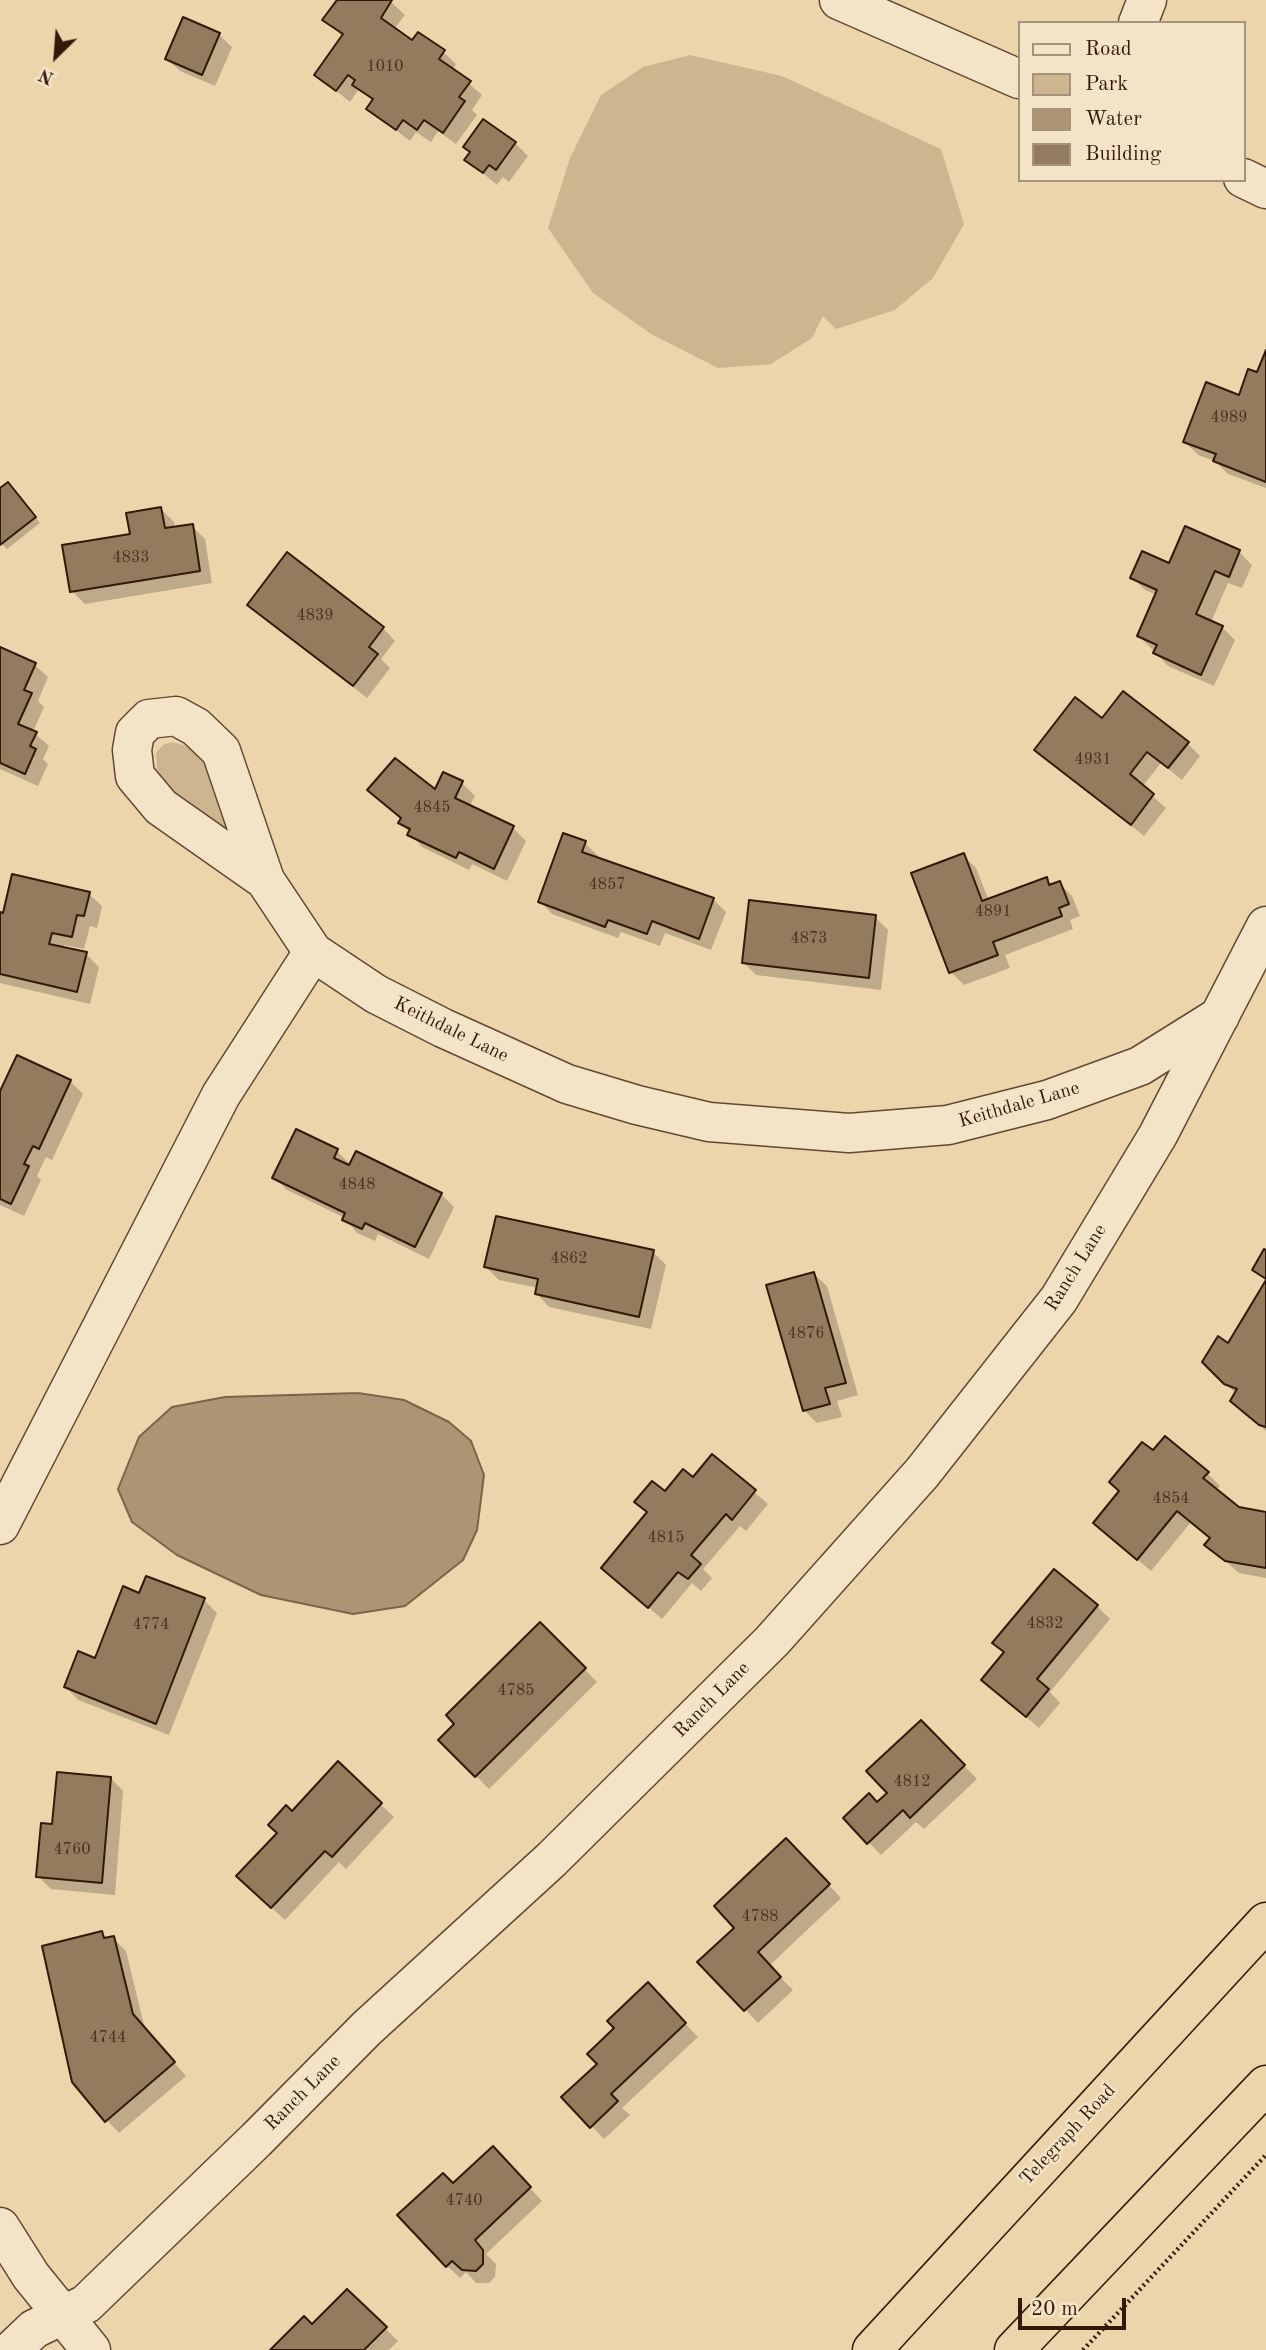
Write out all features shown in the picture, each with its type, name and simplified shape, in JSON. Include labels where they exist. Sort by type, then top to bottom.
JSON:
[{"type":"highway","name":"Telegraph Road","points":[[872,2350],[1266,1922]]},
{"type":"highway","points":[[1014,2350],[1266,2085]]},
{"type":"street","points":[[839,0],[1018,79]]},
{"type":"street","points":[[1139,21],[1147,0]]},
{"type":"street","points":[[1245,179],[1266,189]]},
{"type":"street","points":[[0,1525],[221,1095],[313,953],[265,880]]},
{"type":"street","name":"Ranch Lane","points":[[12,2350],[34,2329],[86,2304],[367,2028],[551,1860],[772,1641],[922,1473],[1059,1299],[1158,1135],[1266,926]]},
{"type":"street","name":"Keithdale Lane","points":[[313,953],[387,1000],[567,1084],[709,1122],[849,1133],[948,1125],[1047,1100],[1140,1066],[1222,1015]]},
{"type":"street","points":[[0,2227],[31,2276],[91,2350]]},
{"type":"path","points":[[1083,2350],[1266,2155]]},
{"type":"green space","points":[[690,55],[782,76],[941,149],[964,224],[933,278],[895,310],[836,329],[823,316],[812,338],[771,364],[718,368],[651,334],[593,293],[548,228],[570,158],[601,95],[643,67]]},
{"type":"green space","points":[[172,742],[198,749],[208,761],[231,835],[181,801],[158,775],[156,753],[163,745]]},
{"type":"water","points":[[358,1393],[404,1400],[449,1422],[471,1441],[484,1475],[477,1530],[463,1560],[405,1606],[353,1614],[261,1595],[177,1555],[132,1522],[118,1489],[139,1437],[172,1407],[225,1397]]},
{"type":"building","points":[[337,0],[392,0],[381,18],[412,40],[418,32],[445,50],[439,59],[471,81],[459,97],[465,101],[443,133],[424,120],[417,130],[403,120],[396,130],[366,109],[373,99],[352,85],[355,80],[348,75],[336,91],[314,75],[343,34],[322,20]]},
{"type":"building","points":[[183,17],[220,33],[202,75],[165,59]]},
{"type":"building","points":[[483,119],[516,142],[496,170],[489,165],[483,173],[464,160],[470,152],[463,147]]},
{"type":"building","points":[[1266,350],[1266,482],[1213,461],[1216,454],[1183,442],[1206,382],[1239,395],[1248,369],[1257,372]]},
{"type":"building","points":[[8,482],[36,517],[0,545],[0,488]]},
{"type":"building","points":[[161,507],[165,528],[193,524],[200,571],[70,592],[62,545],[130,534],[126,513]]},
{"type":"building","points":[[1185,526],[1240,550],[1229,577],[1215,571],[1196,614],[1223,626],[1201,675],[1153,653],[1157,645],[1137,636],[1157,590],[1130,578],[1142,551],[1169,563]]},
{"type":"building","points":[[287,552],[384,627],[369,647],[378,654],[353,686],[247,605]]},
{"type":"building","points":[[0,647],[36,663],[24,690],[32,693],[18,724],[37,732],[30,746],[36,749],[25,774],[0,763]]},
{"type":"building","points":[[1123,691],[1189,742],[1168,768],[1147,752],[1130,774],[1154,794],[1131,825],[1034,750],[1075,697],[1102,718]]},
{"type":"building","points":[[395,758],[435,789],[443,772],[463,781],[455,798],[514,826],[494,869],[459,852],[456,858],[407,835],[410,829],[398,823],[401,818],[367,790]]},
{"type":"building","points":[[563,833],[586,841],[582,852],[714,898],[699,939],[652,921],[647,934],[608,920],[605,927],[538,902]]},
{"type":"building","points":[[964,853],[982,901],[1047,877],[1049,885],[1060,881],[1069,904],[1059,908],[1062,916],[993,942],[998,955],[949,973],[911,873]]},
{"type":"building","points":[[12,874],[90,892],[84,916],[77,915],[72,937],[52,933],[49,944],[87,952],[77,992],[0,974],[0,912],[3,913]]},
{"type":"building","points":[[749,900],[876,915],[869,978],[742,963]]},
{"type":"building","points":[[17,1055],[71,1080],[39,1149],[33,1146],[24,1164],[29,1166],[11,1204],[0,1199],[0,1091]]},
{"type":"building","points":[[296,1129],[338,1149],[334,1158],[349,1165],[356,1151],[442,1193],[415,1247],[365,1223],[362,1229],[342,1220],[345,1213],[272,1178]]},
{"type":"building","points":[[496,1216],[654,1250],[639,1317],[535,1294],[538,1279],[484,1267]]},
{"type":"building","points":[[1264,1249],[1266,1250],[1266,1279],[1252,1270]]},
{"type":"building","points":[[814,1272],[846,1383],[825,1388],[830,1404],[803,1411],[766,1285]]},
{"type":"building","points":[[1266,1280],[1266,1427],[1259,1425],[1230,1401],[1237,1389],[1224,1384],[1202,1362],[1218,1336],[1228,1343]]},
{"type":"building","points":[[1165,1436],[1209,1472],[1203,1478],[1239,1507],[1266,1512],[1266,1568],[1225,1561],[1204,1545],[1210,1538],[1177,1511],[1137,1560],[1093,1523],[1119,1491],[1109,1482],[1142,1442],[1153,1450]]},
{"type":"building","points":[[712,1454],[756,1490],[732,1520],[726,1514],[691,1555],[701,1564],[688,1579],[678,1572],[648,1608],[601,1568],[647,1512],[634,1502],[652,1481],[665,1491],[683,1469],[693,1477]]},
{"type":"building","points":[[1054,1569],[1098,1605],[1037,1679],[1049,1689],[1026,1717],[981,1680],[1004,1652],[992,1643]]},
{"type":"building","points":[[146,1576],[205,1598],[156,1724],[64,1687],[78,1651],[95,1658],[123,1586],[139,1593]]},
{"type":"building","points":[[540,1622],[586,1668],[475,1777],[438,1740],[454,1724],[446,1715]]},
{"type":"building","points":[[921,1720],[965,1765],[910,1818],[903,1810],[867,1844],[843,1818],[869,1793],[877,1802],[887,1793],[866,1771]]},
{"type":"building","points":[[338,1761],[382,1803],[332,1857],[325,1851],[271,1908],[236,1876],[277,1833],[268,1825],[286,1805],[292,1811]]},
{"type":"building","points":[[57,1772],[111,1777],[102,1883],[36,1877],[41,1823],[52,1824]]},
{"type":"building","points":[[786,1838],[830,1884],[758,1952],[781,1977],[744,2011],[697,1962],[734,1928],[714,1906]]},
{"type":"building","points":[[102,1931],[104,1938],[114,1936],[133,2014],[175,2062],[105,2122],[72,2082],[42,1946]]},
{"type":"building","points":[[648,1982],[686,2023],[611,2094],[618,2101],[590,2128],[561,2097],[597,2064],[587,2054],[614,2028],[607,2021]]},
{"type":"building","points":[[493,2146],[531,2187],[475,2240],[483,2250],[483,2264],[476,2271],[462,2270],[452,2261],[446,2267],[397,2215],[443,2173],[453,2183]]},
{"type":"building","points":[[347,2289],[387,2327],[364,2350],[270,2350],[304,2316],[312,2324]]}]
